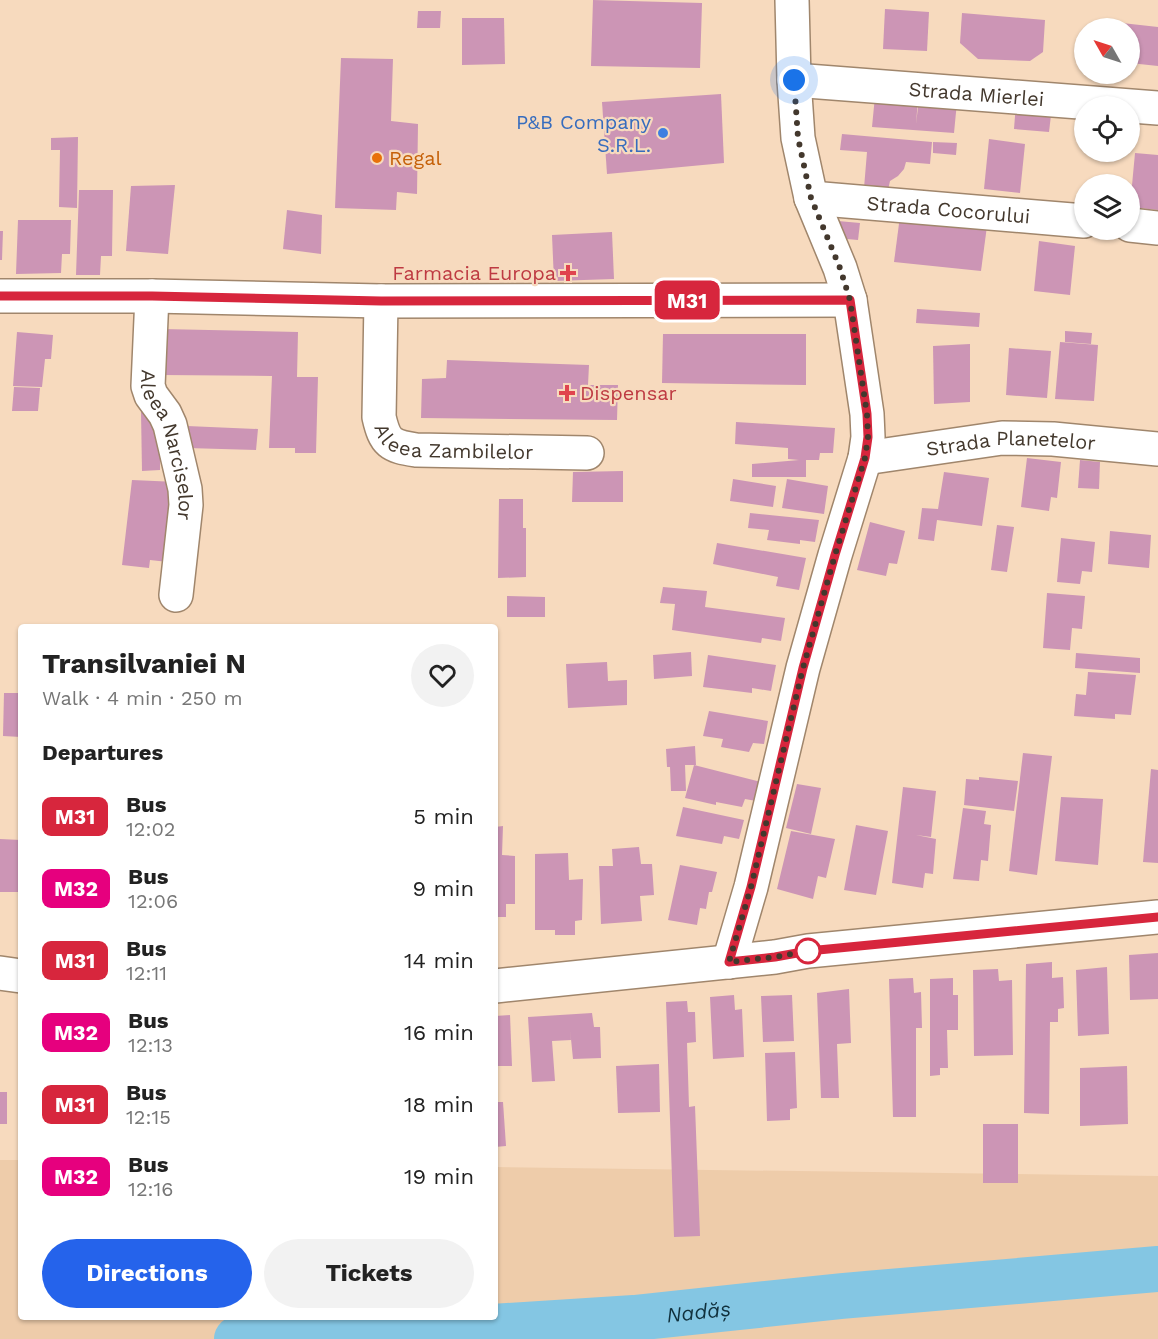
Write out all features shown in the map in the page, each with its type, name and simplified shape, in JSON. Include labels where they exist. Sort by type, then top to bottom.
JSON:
[{"type":"street","points":[[729,962],[751,887],[803,668],[865,458],[868,437],[867,414],[850,300],[840,268],[811,198],[798,138],[792,0]]},
{"type":"street","name":"Strada Mierlei","points":[[794,80],[1158,108]]},
{"type":"street","name":"Strada Cocorului","points":[[811,198],[1074,220]]},
{"type":"street","points":[[1140,226],[1158,228]]},
{"type":"street","points":[[0,296],[152,296],[381,301],[850,300]]},
{"type":"street","name":"Aleea Narciselor","points":[[152,296],[148,386],[168,419],[185,489],[186,505],[176,595]]},
{"type":"street","name":"Aleea Zambilelor","points":[[381,301],[379,417],[383,436],[395,447],[416,450],[587,453]]},
{"type":"street","name":"Strada Planetelor","points":[[865,458],[1002,438],[1064,439],[1158,449]]},
{"type":"street","points":[[498,986],[775,957],[819,950],[1158,917]]},
{"type":"street","points":[[0,973],[18,976]]},
{"type":"shaded area","points":[[0,1160],[18,1160],[18,1320],[498,1320],[498,1167],[1158,1176],[1158,1339],[0,1339]]},
{"type":"building","points":[[593,0],[702,3],[700,68],[591,66]]},
{"type":"building","points":[[885,9],[929,12],[927,51],[883,49]]},
{"type":"building","points":[[418,11],[441,11],[440,28],[417,28]]},
{"type":"building","points":[[962,13],[1045,20],[1043,52],[1030,61],[978,59],[960,43]]},
{"type":"building","points":[[462,18],[504,18],[505,64],[462,65]]},
{"type":"building","points":[[1140,25],[1158,27],[1158,66],[1140,64]]},
{"type":"building","name":"Regal","points":[[341,58],[393,59],[391,121],[418,124],[417,194],[397,192],[396,210],[335,208]]},
{"type":"building","name":"P&B Company S.R.L.","points":[[721,94],[724,163],[607,174],[602,102]]},
{"type":"building","points":[[875,96],[918,99],[916,124],[919,99],[957,102],[954,133],[872,127]]},
{"type":"building","points":[[1016,103],[1052,107],[1049,132],[1014,129]]},
{"type":"building","points":[[842,134],[932,142],[930,164],[906,162],[904,169],[890,181],[888,190],[864,188],[867,152],[840,150]]},
{"type":"building","points":[[78,137],[77,208],[59,207],[60,150],[51,150],[51,138]]},
{"type":"building","points":[[989,139],[1025,144],[1020,193],[984,189]]},
{"type":"building","points":[[933,142],[957,143],[956,155],[933,153]]},
{"type":"building","points":[[1140,153],[1158,155],[1158,210],[1140,208],[1140,174],[1133,174],[1134,162],[1140,162]]},
{"type":"building","points":[[175,185],[168,254],[126,251],[131,186]]},
{"type":"building","points":[[79,190],[113,190],[112,256],[101,256],[100,275],[76,275]]},
{"type":"building","points":[[287,210],[322,215],[321,254],[283,249]]},
{"type":"building","points":[[900,216],[987,226],[981,271],[894,262]]},
{"type":"building","points":[[18,220],[71,220],[70,254],[62,254],[61,273],[16,274]]},
{"type":"building","points":[[838,221],[860,223],[858,240],[836,238]]},
{"type":"building","points":[[0,231],[3,231],[2,260],[0,260]]},
{"type":"building","points":[[612,232],[614,279],[554,281],[552,235]]},
{"type":"building","points":[[1039,241],[1075,246],[1070,295],[1034,291]]},
{"type":"building","points":[[917,309],[980,313],[979,327],[916,323]]},
{"type":"building","points":[[162,329],[298,332],[297,377],[318,377],[316,453],[295,453],[295,448],[269,448],[272,376],[162,375]]},
{"type":"building","points":[[1065,331],[1092,333],[1091,344],[1065,342]]},
{"type":"building","points":[[17,332],[53,335],[51,359],[45,359],[42,387],[13,386]]},
{"type":"building","points":[[663,334],[806,334],[806,385],[662,383]]},
{"type":"building","points":[[1060,342],[1098,345],[1094,401],[1055,399]]},
{"type":"building","points":[[970,344],[970,402],[934,404],[933,346]]},
{"type":"building","points":[[1009,348],[1051,351],[1047,398],[1006,395]]},
{"type":"building","points":[[447,360],[589,365],[588,385],[618,385],[617,420],[421,418],[422,379],[446,378]]},
{"type":"building","points":[[14,387],[40,388],[38,411],[12,411]]},
{"type":"building","points":[[141,412],[160,413],[160,470],[142,471]]},
{"type":"building","points":[[736,422],[835,428],[833,453],[820,453],[819,460],[806,460],[806,477],[752,477],[752,464],[799,460],[788,459],[788,448],[735,444]]},
{"type":"building","points":[[187,426],[258,429],[256,450],[187,448]]},
{"type":"building","points":[[1027,458],[1061,462],[1057,498],[1051,497],[1049,511],[1021,507]]},
{"type":"building","points":[[1080,460],[1100,462],[1099,489],[1078,488]]},
{"type":"building","points":[[623,471],[623,502],[572,502],[573,472]]},
{"type":"building","points":[[944,472],[989,478],[982,526],[937,520],[934,541],[918,539],[922,508],[938,509]]},
{"type":"building","points":[[733,479],[776,486],[773,507],[730,501]]},
{"type":"building","points":[[787,479],[828,486],[824,514],[782,508]]},
{"type":"building","points":[[132,480],[177,482],[168,562],[150,560],[149,568],[122,565]]},
{"type":"building","points":[[499,499],[523,499],[523,528],[526,528],[526,577],[498,578]]},
{"type":"building","points":[[750,513],[819,520],[815,542],[800,540],[800,544],[767,540],[769,530],[748,528]]},
{"type":"building","points":[[870,522],[905,531],[897,564],[889,563],[886,576],[857,570]]},
{"type":"building","points":[[997,525],[1014,527],[1007,572],[991,570]]},
{"type":"building","points":[[1110,531],[1151,535],[1149,568],[1108,564]]},
{"type":"building","points":[[1061,538],[1095,542],[1092,572],[1082,571],[1080,584],[1057,582]]},
{"type":"building","points":[[717,543],[806,558],[799,590],[776,586],[778,577],[713,564]]},
{"type":"building","points":[[663,587],[707,591],[705,607],[785,618],[781,641],[762,638],[761,643],[672,630],[675,604],[660,603]]},
{"type":"building","points":[[1047,593],[1085,596],[1082,629],[1072,628],[1070,650],[1043,648]]},
{"type":"building","points":[[507,596],[545,597],[545,617],[507,617]]},
{"type":"building","points":[[691,652],[692,676],[654,679],[653,655]]},
{"type":"building","points":[[1076,653],[1140,658],[1140,673],[1075,668]]},
{"type":"building","points":[[708,655],[776,665],[771,691],[752,688],[752,693],[703,687]]},
{"type":"building","points":[[607,662],[608,681],[627,680],[627,705],[568,708],[566,664]]},
{"type":"building","points":[[1088,672],[1136,675],[1131,715],[1115,714],[1115,719],[1074,716],[1076,694],[1086,695]]},
{"type":"building","points":[[4,693],[18,693],[18,737],[3,736]]},
{"type":"building","points":[[709,711],[768,721],[764,744],[753,743],[749,752],[721,747],[723,739],[703,736]]},
{"type":"building","points":[[695,746],[696,765],[685,765],[686,791],[671,791],[670,767],[667,767],[666,749]]},
{"type":"building","points":[[1023,753],[1052,756],[1037,875],[1009,871]]},
{"type":"building","points":[[694,765],[761,782],[756,801],[745,799],[742,807],[716,802],[716,805],[685,798]]},
{"type":"building","points":[[1151,769],[1158,770],[1158,863],[1143,862]]},
{"type":"building","points":[[979,777],[1018,781],[1014,811],[964,805],[966,779],[979,780]]},
{"type":"building","points":[[797,784],[821,788],[811,834],[786,828]]},
{"type":"building","points":[[903,787],[936,791],[931,837],[916,835],[936,839],[933,874],[925,873],[923,888],[892,883]]},
{"type":"building","points":[[1061,797],[1103,799],[1098,865],[1055,861]]},
{"type":"building","points":[[683,807],[744,820],[739,839],[724,836],[722,844],[676,836]]},
{"type":"building","points":[[963,808],[986,811],[984,824],[991,825],[988,861],[981,860],[979,881],[953,879]]},
{"type":"building","points":[[856,825],[888,831],[876,895],[844,890]]},
{"type":"building","points":[[503,826],[502,855],[515,856],[515,904],[506,904],[506,917],[498,917],[498,827]]},
{"type":"building","points":[[791,831],[835,839],[826,878],[818,876],[813,899],[777,889]]},
{"type":"building","points":[[0,839],[18,840],[18,892],[0,892]]},
{"type":"building","points":[[639,847],[641,864],[652,864],[654,895],[640,896],[642,921],[601,924],[599,866],[613,866],[612,849]]},
{"type":"building","points":[[568,853],[569,880],[583,879],[582,920],[575,921],[575,935],[555,935],[555,930],[535,930],[535,854]]},
{"type":"building","points":[[680,865],[717,872],[712,892],[709,892],[706,909],[700,908],[697,925],[668,920]]},
{"type":"building","points":[[1158,953],[1158,999],[1130,1000],[1129,955]]},
{"type":"building","points":[[1052,962],[1052,978],[1063,977],[1064,1008],[1058,1009],[1058,1022],[1050,1022],[1049,1114],[1024,1113],[1026,964]]},
{"type":"building","points":[[1107,967],[1109,1034],[1078,1036],[1076,970]]},
{"type":"building","points":[[998,969],[999,981],[1012,980],[1013,1055],[974,1056],[973,970]]},
{"type":"building","points":[[913,978],[914,993],[921,992],[922,1028],[916,1028],[916,1117],[893,1117],[889,979]]},
{"type":"building","points":[[953,978],[953,995],[958,995],[958,1030],[947,1030],[948,1068],[940,1068],[940,1075],[930,1076],[930,979]]},
{"type":"building","points":[[849,989],[851,1043],[837,1044],[839,1098],[821,1098],[817,993]]},
{"type":"building","points":[[734,995],[735,1010],[742,1009],[744,1057],[713,1059],[710,997]]},
{"type":"building","points":[[792,995],[794,1041],[763,1042],[761,996]]},
{"type":"building","points":[[687,1001],[688,1012],[695,1012],[696,1042],[687,1043],[689,1107],[695,1106],[700,1236],[674,1237],[666,1002]]},
{"type":"building","points":[[592,1013],[594,1027],[600,1027],[601,1058],[573,1059],[570,1029],[571,1040],[552,1041],[555,1081],[532,1082],[528,1017]]},
{"type":"building","points":[[510,1015],[512,1066],[498,1066],[498,1016]]},
{"type":"building","points":[[795,1052],[797,1108],[790,1109],[790,1120],[767,1121],[765,1053]]},
{"type":"building","points":[[659,1064],[660,1112],[618,1113],[616,1066]]},
{"type":"building","points":[[1127,1066],[1128,1124],[1080,1126],[1080,1068]]},
{"type":"building","points":[[0,1092],[7,1092],[7,1124],[0,1124]]},
{"type":"building","points":[[498,1102],[503,1102],[506,1146],[498,1147]]},
{"type":"building","points":[[983,1124],[1018,1124],[1018,1183],[983,1183]]},
{"type":"waterway","name":"Nadăș","points":[[237,1339],[245,1334],[273,1330],[327,1333],[477,1328],[634,1318],[842,1296],[1158,1269]]},
{"type":"bus line","name":"M31","points":[[0,296],[152,296],[381,301],[850,300],[867,414],[868,437],[865,458],[803,668],[751,887],[729,962],[808,951],[1158,917]]},
{"type":"place","name":"P&B Company S.R.L.","points":[[663,133]]},
{"type":"place","name":"Regal","points":[[377,158]]},
{"type":"place","name":"Farmacia Europa","points":[[568,273]]},
{"type":"place","name":"Dispensar","points":[[567,393]]},
{"type":"route","points":[[794,80],[798,138],[811,198],[840,268],[850,300],[867,414],[868,437],[865,458],[803,668],[751,887],[729,962],[808,951]]}]
